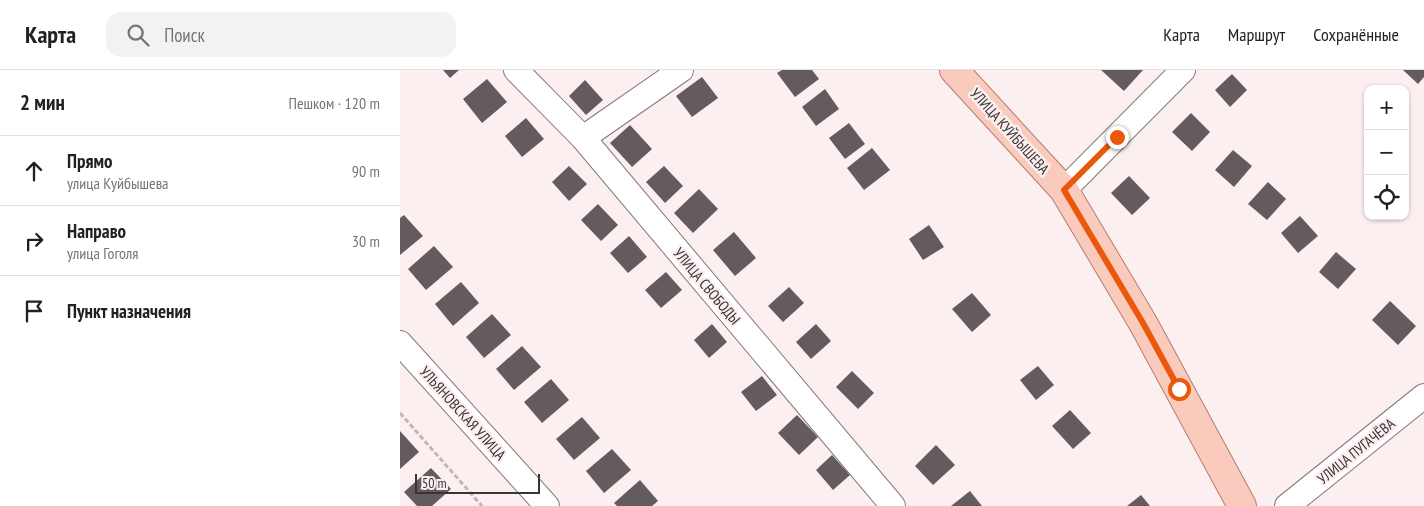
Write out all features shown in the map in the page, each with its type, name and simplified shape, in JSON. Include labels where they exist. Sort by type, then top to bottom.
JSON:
[{"type":"main road","name":"УЛИЦА КУЙБЫШЕВА","points":[[954,70],[1064,190],[1143,323],[1242,506]]},
{"type":"street","name":"УЛИЦА СВОБОДЫ","points":[[516,70],[583,138],[894,506]]},
{"type":"street","points":[[583,138],[681,70]]},
{"type":"street","points":[[1064,190],[1183,70]]},
{"type":"street","name":"УЛЬЯНОВСКАЯ УЛИЦА","points":[[400,343],[547,506]]},
{"type":"street","name":"УЛИЦА ПУГАЧЁВА","points":[[1287,506],[1424,396]]},
{"type":"path","points":[[400,413],[482,506]]},
{"type":"building","points":[[443,70],[459,70],[450,78]]},
{"type":"building","points":[[782,70],[812,70],[819,79],[795,97],[777,73]]},
{"type":"building","points":[[1101,70],[1143,70],[1124,91]]},
{"type":"building","points":[[1403,70],[1424,70],[1424,77],[1418,84]]},
{"type":"building","points":[[1232,74],[1247,90],[1230,107],[1215,90]]},
{"type":"building","points":[[702,77],[718,98],[692,117],[676,96]]},
{"type":"building","points":[[487,79],[507,102],[482,123],[463,99]]},
{"type":"building","points":[[585,80],[603,100],[586,115],[569,96]]},
{"type":"building","points":[[825,89],[839,109],[816,126],[802,107]]},
{"type":"building","points":[[1191,113],[1210,132],[1192,151],[1172,132]]},
{"type":"building","points":[[526,118],[544,139],[522,157],[505,136]]},
{"type":"building","points":[[849,123],[865,144],[845,159],[829,138]]},
{"type":"building","points":[[630,125],[652,149],[632,167],[610,143]]},
{"type":"building","points":[[872,148],[890,170],[864,190],[847,168]]},
{"type":"building","points":[[1233,150],[1252,166],[1234,187],[1215,170]]},
{"type":"building","points":[[569,166],[587,184],[569,201],[552,182]]},
{"type":"building","points":[[664,166],[683,186],[665,203],[646,182]]},
{"type":"building","points":[[1129,176],[1150,198],[1132,215],[1111,193]]},
{"type":"building","points":[[1268,182],[1286,199],[1267,220],[1248,204]]},
{"type":"building","points":[[699,189],[718,209],[693,233],[674,213]]},
{"type":"building","points":[[598,204],[618,225],[601,241],[581,220]]},
{"type":"building","points":[[404,215],[423,236],[400,255],[400,218]]},
{"type":"building","points":[[1300,216],[1318,236],[1298,253],[1281,233]]},
{"type":"building","points":[[929,225],[944,247],[923,260],[909,239]]},
{"type":"building","points":[[734,232],[756,258],[735,276],[713,250]]},
{"type":"building","points":[[629,236],[647,257],[628,273],[610,253]]},
{"type":"building","points":[[434,246],[453,267],[426,290],[408,269]]},
{"type":"building","points":[[1336,252],[1356,269],[1338,289],[1319,272]]},
{"type":"building","points":[[666,272],[682,290],[661,308],[645,290]]},
{"type":"building","points":[[461,282],[479,303],[453,326],[435,304]]},
{"type":"building","points":[[789,287],[804,303],[783,322],[768,306]]},
{"type":"building","points":[[972,293],[991,315],[972,332],[952,309]]},
{"type":"building","points":[[1390,301],[1416,326],[1398,345],[1372,320]]},
{"type":"building","points":[[492,314],[511,335],[484,358],[466,337]]},
{"type":"building","points":[[712,324],[727,342],[709,358],[694,340]]},
{"type":"building","points":[[816,324],[831,341],[811,359],[796,342]]},
{"type":"building","points":[[522,346],[541,367],[514,390],[496,369]]},
{"type":"building","points":[[1038,366],[1054,385],[1036,400],[1020,380]]},
{"type":"building","points":[[852,371],[874,393],[858,409],[836,387]]},
{"type":"building","points":[[762,376],[777,395],[756,411],[741,392]]},
{"type":"building","points":[[551,379],[569,400],[542,423],[524,402]]},
{"type":"building","points":[[1070,410],[1091,433],[1073,449],[1052,426]]},
{"type":"building","points":[[797,415],[818,437],[799,455],[778,433]]},
{"type":"building","points":[[582,417],[600,438],[574,460],[556,439]]},
{"type":"building","points":[[400,431],[419,452],[400,469]]},
{"type":"building","points":[[936,445],[955,465],[933,485],[915,466]]},
{"type":"building","points":[[612,449],[631,470],[604,493],[586,471]]},
{"type":"building","points":[[832,455],[850,475],[833,490],[816,470]]},
{"type":"building","points":[[431,468],[451,489],[432,506],[417,506],[404,492]]},
{"type":"building","points":[[640,480],[658,501],[652,506],[617,506],[614,503]]},
{"type":"building","points":[[970,491],[982,506],[951,506]]},
{"type":"building","points":[[1141,495],[1150,506],[1127,506]]},
{"type":"route","points":[[1117,137],[1064,190],[1143,323],[1179,389]]}]
